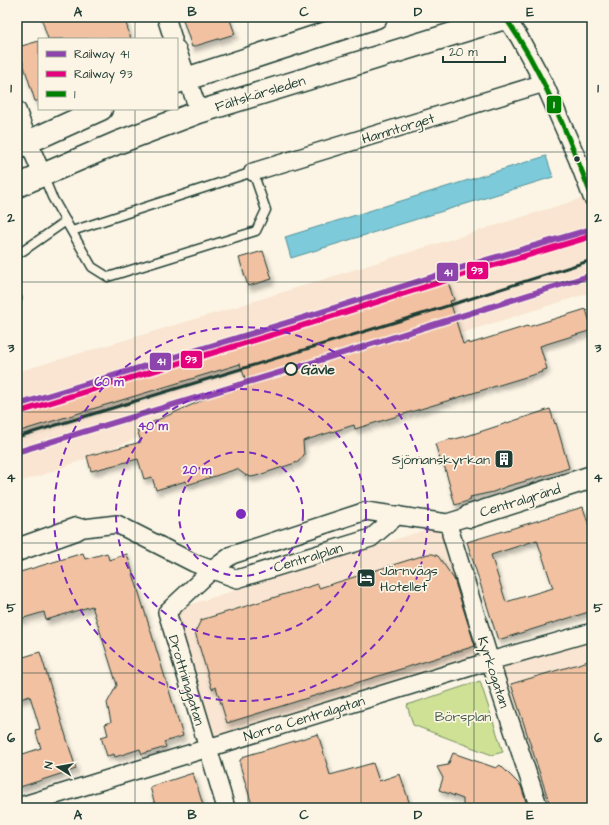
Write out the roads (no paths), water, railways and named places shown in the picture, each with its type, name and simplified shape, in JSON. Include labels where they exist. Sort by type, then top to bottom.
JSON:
[{"type":"main road","points":[[182,80],[376,17]]},
{"type":"main road","name":"Fältskärsleden","points":[[17,186],[117,143],[199,112],[506,17]]},
{"type":"main road","points":[[23,144],[99,110]]},
{"type":"main road","name":"Centralgränd","points":[[470,516],[592,477]]},
{"type":"main road","points":[[17,537],[34,533],[76,529]]},
{"type":"main road","points":[[17,550],[76,529]]},
{"type":"street","points":[[166,17],[173,38]]},
{"type":"street","points":[[506,17],[519,37],[544,83],[577,158],[592,197]]},
{"type":"street","points":[[178,55],[182,80],[199,112]]},
{"type":"street","name":"Hamntorget","points":[[253,172],[544,83]]},
{"type":"street","points":[[17,110],[23,144],[42,174]]},
{"type":"street","name":"Centralplan","points":[[213,569],[232,555],[366,512],[398,515],[449,529]]},
{"type":"street","name":"Centralplan","points":[[76,529],[117,524],[194,563],[237,579],[371,538],[398,515]]},
{"type":"street","name":"Centralgränd","points":[[449,529],[470,516]]},
{"type":"street","name":"Kyrkogatan","points":[[449,529],[538,808]]},
{"type":"street","name":"Drottninggatan","points":[[213,569],[167,612],[226,808]]},
{"type":"street","name":"Norra Centralgatan","points":[[17,807],[490,661],[592,632]]},
{"type":"lane","points":[[42,174],[52,197],[92,267],[108,277],[256,231],[266,210],[253,172],[72,231]]},
{"type":"lane","points":[[17,254],[23,252],[66,221]]},
{"type":"water","points":[[546,156],[553,177],[291,258],[285,237]]},
{"type":"railway","points":[[17,437],[422,314],[592,260]]},
{"type":"rail line","name":"41","points":[[17,405],[486,260],[592,229]]},
{"type":"rail line","name":"93","points":[[19,412],[592,236]]},
{"type":"rail line","name":"41","points":[[17,452],[311,363],[592,275]]},
{"type":"place","name":"Gävle","points":[[291,369]]},
{"type":"place","name":"Sjömanskyrkan","points":[[504,459]]},
{"type":"place","name":"Järnvägs Hotellet","points":[[366,578]]},
{"type":"park label","name":"Börsplan","points":[[463,716]]}]
